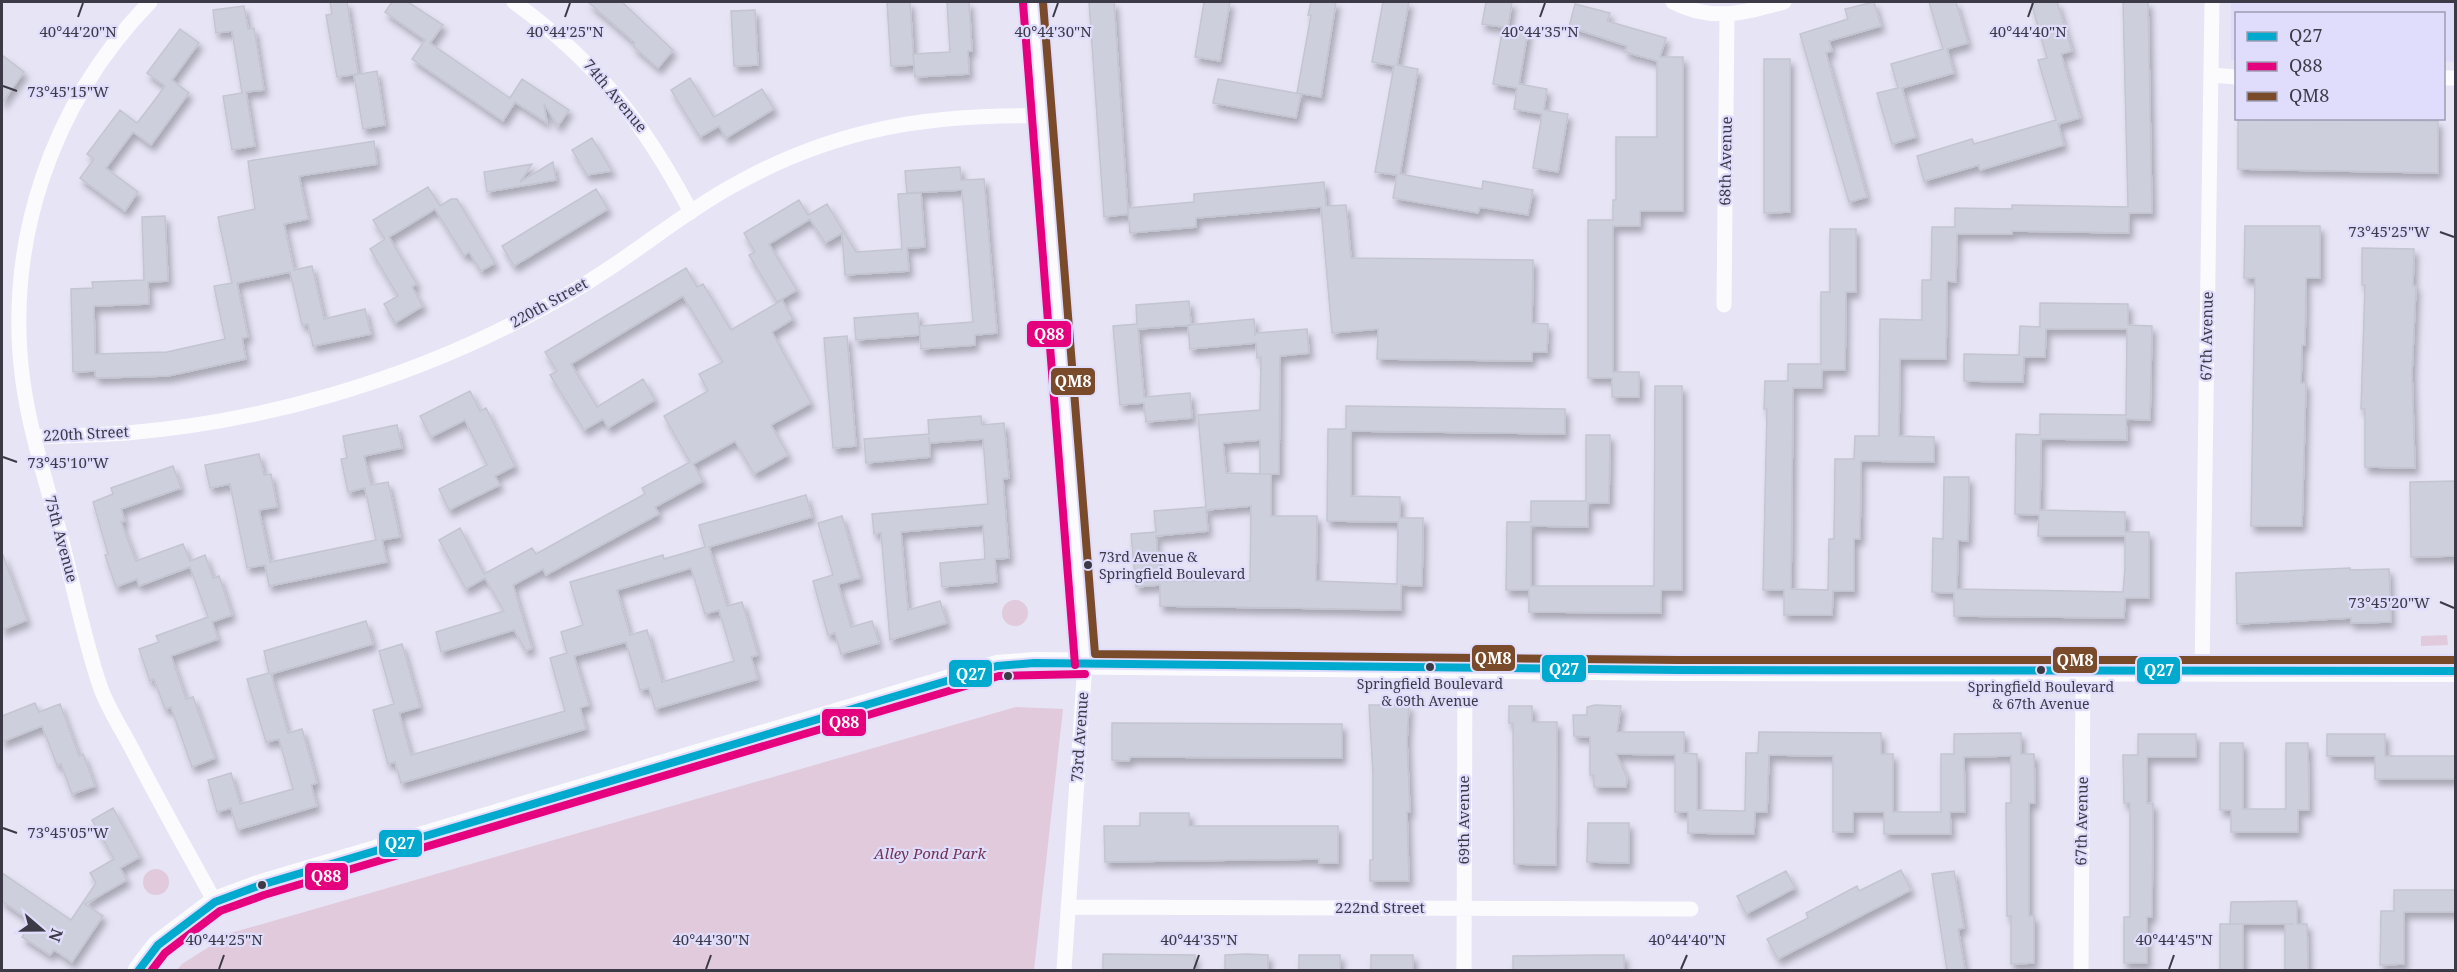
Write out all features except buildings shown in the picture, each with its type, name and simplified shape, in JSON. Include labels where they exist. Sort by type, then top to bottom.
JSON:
[{"type":"main road","name":"73rd Avenue","points":[[1033,2],[1040,116],[1073,488],[1085,664]]},
{"type":"main road","points":[[139,970],[158,945],[215,903],[261,885],[997,666],[1085,664],[1465,669],[2456,671]]},
{"type":"street","name":"75th Avenue","points":[[150,2],[122,30],[73,103],[51,151],[34,203],[20,285],[20,350],[24,384],[35,437],[100,688],[215,903]]},
{"type":"street","name":"74th Avenue","points":[[514,2],[576,51],[617,94],[663,158],[691,212]]},
{"type":"street","points":[[1673,2],[1709,15],[1727,16],[1784,2]]},
{"type":"street","name":"67th Avenue","points":[[2202,671],[2212,2]]},
{"type":"street","name":"68th Avenue","points":[[1724,306],[1727,16]]},
{"type":"street","points":[[2211,75],[2235,77]]},
{"type":"street","name":"220th Street","points":[[35,437],[128,433],[233,418],[302,402],[385,377],[449,353],[523,318],[598,276],[734,185],[799,153],[837,139],[879,128],[930,119],[976,115],[1040,116]]},
{"type":"street","name":"73rd Avenue","points":[[1064,970],[1085,664]]},
{"type":"street","name":"69th Avenue","points":[[1464,970],[1465,669]]},
{"type":"street","name":"67th Avenue","points":[[2080,970],[2083,672]]},
{"type":"street","name":"222nd Street","points":[[1068,907],[1691,909]]},
{"type":"shaded area","points":[[2231,2],[2455,2],[2455,62],[2445,61],[2445,12],[2235,12],[2235,60],[2231,60]]},
{"type":"green space","points":[[1015,600],[1024,604],[1028,613],[1024,622],[1015,626],[1006,622],[1002,613],[1006,604]]},
{"type":"green space","points":[[2447,635],[2448,645],[2421,646],[2421,636]]},
{"type":"green space","name":"Alley Pond Park","points":[[1016,707],[1063,709],[1034,970],[177,970],[182,964],[231,933]]},
{"type":"green space","points":[[156,869],[165,873],[169,882],[165,891],[156,895],[147,891],[143,882],[147,873]]},
{"type":"transit line","name":"QM8","points":[[1043,2],[1095,654],[1679,660],[2456,660]]},
{"type":"transit line","name":"Q88","points":[[1023,3],[1075,665]]},
{"type":"transit line","name":"Q27","points":[[139,970],[158,945],[215,902],[261,885],[997,666],[1034,663],[1679,670],[2456,671]]},
{"type":"transit line","name":"Q88","points":[[152,970],[165,953],[220,911],[264,895],[999,676],[1085,674]]},
{"type":"place","name":"73rd Avenue & Springfield Boulevard","points":[[1088,565]]},
{"type":"place","name":"Springfield Boulevard & 69th Avenue","points":[[1430,667]]},
{"type":"place","name":"Springfield Boulevard & 67th Avenue","points":[[2041,670]]}]
